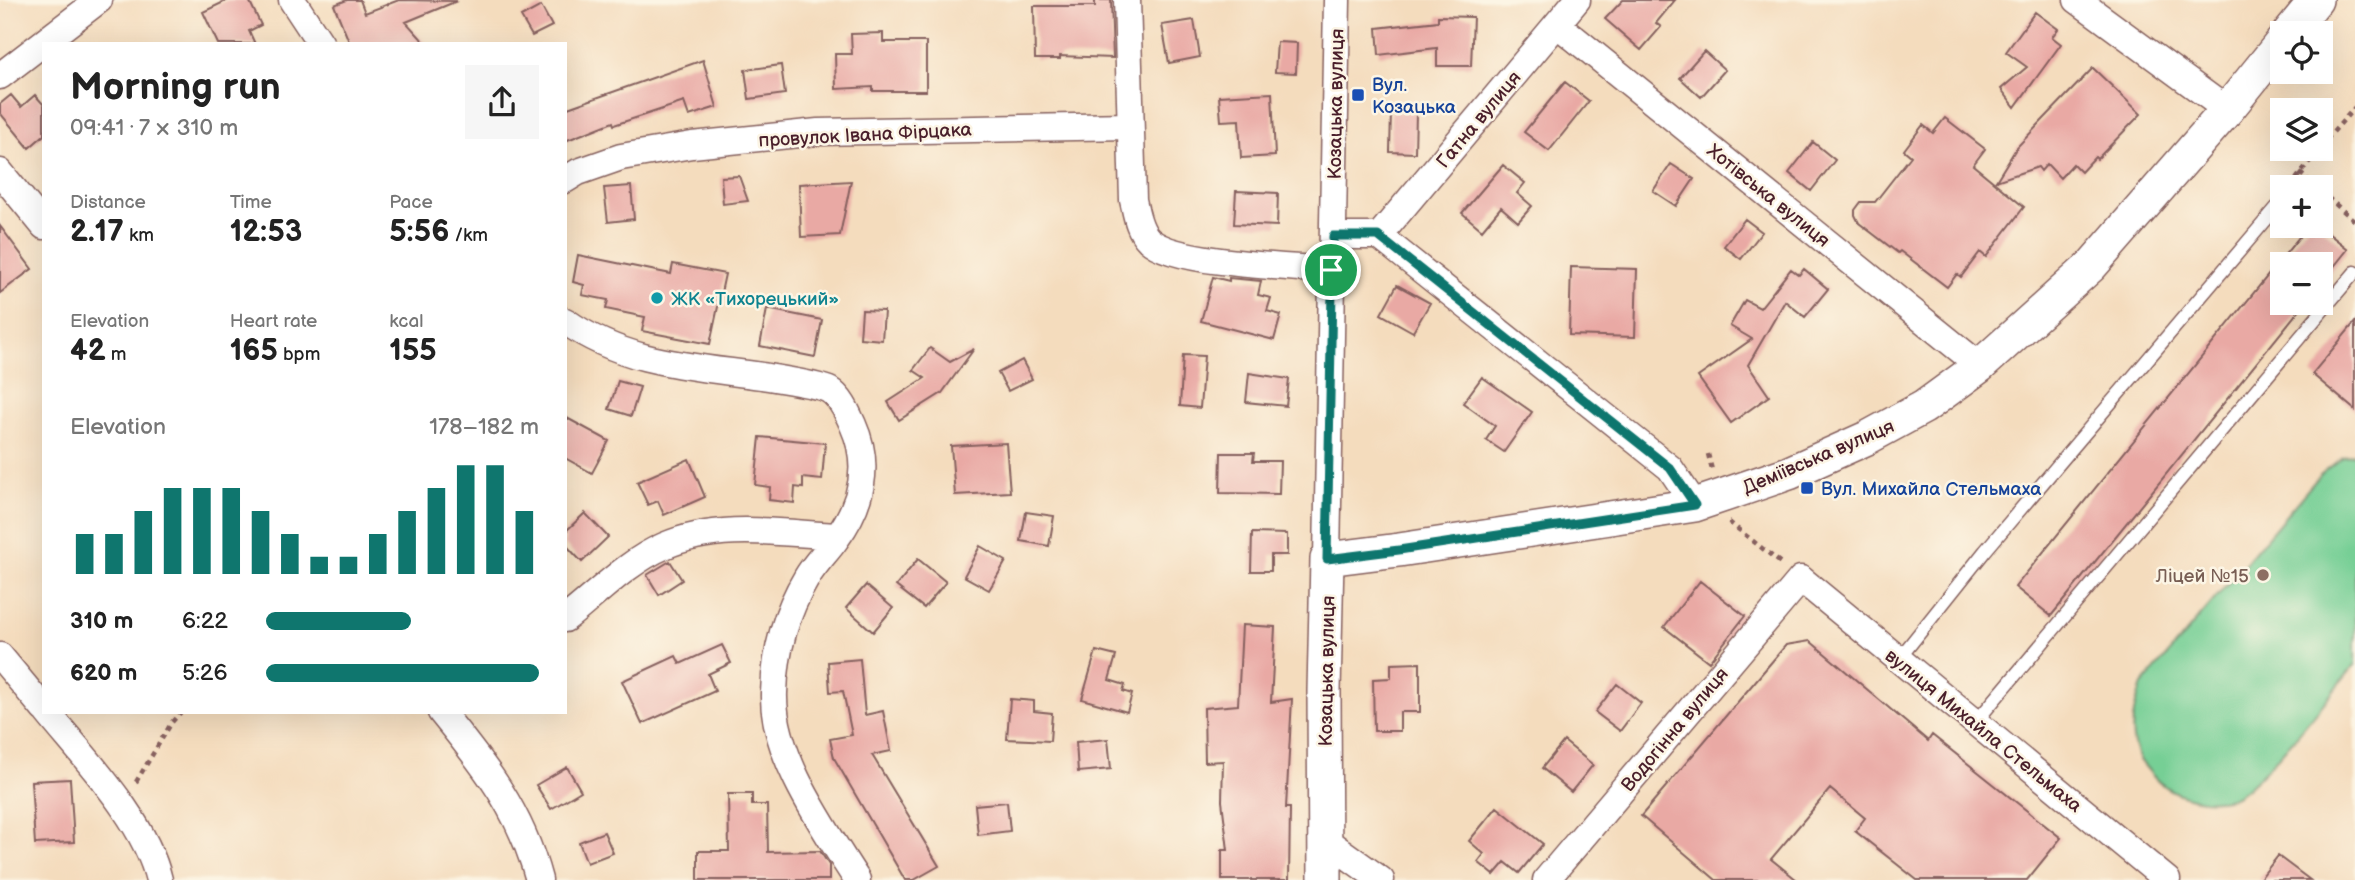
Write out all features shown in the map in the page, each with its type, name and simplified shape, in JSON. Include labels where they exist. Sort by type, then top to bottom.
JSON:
[{"type":"street","points":[[44,42],[99,0]]},
{"type":"street","points":[[292,0],[320,42]]},
{"type":"street","points":[[1127,0],[1133,200],[1139,224],[1149,240],[1178,253],[1228,262],[1331,270]]},
{"type":"street","name":"Козацька вулиця","points":[[1325,880],[1327,559],[1337,0]]},
{"type":"street","name":"Гатна вулиця","points":[[1378,236],[1577,0]]},
{"type":"street","points":[[2077,0],[2227,110]]},
{"type":"street","points":[[2299,21],[2316,0]]},
{"type":"street","name":"Хотівська вулиця","points":[[1558,25],[1980,366]]},
{"type":"street","points":[[0,76],[42,44]]},
{"type":"street","name":"Деміївська вулиця","points":[[1327,559],[1695,505],[1789,473],[1867,439],[1924,407],[1980,366],[2091,265],[2270,57]]},
{"type":"street","name":"провулок Івана Фірцака","points":[[567,179],[578,172],[621,157],[692,145],[818,132],[1129,126]]},
{"type":"street","points":[[0,172],[42,224]]},
{"type":"street","points":[[1333,236],[1378,236],[1670,468],[1695,505]]},
{"type":"street","points":[[567,322],[602,344],[649,360],[778,379],[829,390],[845,407],[858,437],[864,474],[852,512],[838,536],[807,576],[782,630],[774,694],[778,727],[792,769],[857,880]]},
{"type":"street","points":[[567,617],[632,566],[664,546],[701,535],[736,530],[838,536]]},
{"type":"street","name":"вулиця Михайла Стельмаха","points":[[1801,579],[2167,880]]},
{"type":"street","name":"Водогінна вулиця","points":[[1546,880],[1801,579]]},
{"type":"street","points":[[0,656],[42,706]]},
{"type":"street","points":[[48,714],[122,804],[156,867],[159,880]]},
{"type":"street","points":[[447,715],[501,791],[523,831],[539,880]]},
{"type":"street","points":[[1324,839],[1381,880]]},
{"type":"lane","points":[[1898,660],[1985,551],[2270,215]]},
{"type":"lane","points":[[1974,723],[2355,272]]},
{"type":"path","points":[[2333,132],[2355,107]]},
{"type":"path","points":[[2302,175],[2300,173],[2309,161]]},
{"type":"path","points":[[2333,202],[2355,221]]},
{"type":"path","points":[[1730,523],[1801,579]]},
{"type":"path","points":[[122,804],[179,714]]},
{"type":"green space","points":[[2355,454],[2355,665],[2275,760],[2243,791],[2221,800],[2199,799],[2177,793],[2152,775],[2135,749],[2133,721],[2142,685],[2320,475],[2343,457]]},
{"type":"building","points":[[228,0],[249,0],[261,25],[249,31],[254,42],[217,42],[203,12]]},
{"type":"building","points":[[347,0],[360,0],[365,13],[399,0],[457,1],[406,22],[424,42],[349,42],[334,5]]},
{"type":"building","points":[[1095,0],[1111,0],[1113,58],[1060,56],[1060,59],[1035,59],[1034,6],[1095,6]]},
{"type":"building","points":[[1623,0],[1675,0],[1656,23],[1661,27],[1641,50],[1605,19]]},
{"type":"building","points":[[541,6],[552,26],[532,36],[521,17]]},
{"type":"building","points":[[2035,12],[2058,29],[2052,37],[2061,44],[2015,107],[2001,89],[2027,67],[2006,52]]},
{"type":"building","points":[[1438,16],[1473,17],[1471,66],[1437,66],[1437,48],[1379,55],[1377,28],[1438,21]]},
{"type":"building","points":[[1194,20],[1200,57],[1169,63],[1162,25]]},
{"type":"building","points":[[883,33],[883,42],[926,42],[926,91],[873,91],[873,87],[836,89],[835,54],[852,54],[851,34]]},
{"type":"building","points":[[1277,42],[1297,43],[1296,73],[1275,72]]},
{"type":"building","points":[[1704,51],[1725,70],[1701,97],[1680,78]]},
{"type":"building","points":[[703,60],[717,107],[689,116],[684,102],[614,125],[613,122],[567,140],[567,108]]},
{"type":"building","points":[[781,65],[785,94],[749,99],[745,70]]},
{"type":"building","points":[[2093,68],[2141,114],[2081,172],[2073,164],[2060,178],[2047,164],[2041,171],[2038,167],[1996,181],[2017,147]]},
{"type":"building","points":[[1565,82],[1589,101],[1549,151],[1524,132]]},
{"type":"building","points":[[1272,93],[1275,156],[1241,158],[1239,120],[1221,121],[1219,96]]},
{"type":"building","points":[[11,95],[21,107],[35,95],[42,103],[42,137],[29,148],[0,113],[0,104]]},
{"type":"building","points":[[1391,112],[1416,113],[1415,153],[1390,152]]},
{"type":"building","points":[[1945,118],[1985,149],[1973,165],[2024,207],[1986,257],[1980,252],[1961,277],[1957,274],[1947,287],[1859,223],[1855,215],[1861,202],[1875,202],[1911,156],[1904,150],[1923,125],[1933,133]]},
{"type":"building","points":[[1813,142],[1835,160],[1811,191],[1789,173]]},
{"type":"building","points":[[1671,164],[1694,179],[1676,206],[1653,191]]},
{"type":"building","points":[[1503,165],[1525,183],[1517,193],[1532,206],[1518,222],[1501,207],[1482,230],[1462,213]]},
{"type":"building","points":[[739,176],[748,201],[723,204],[721,177]]},
{"type":"building","points":[[851,181],[840,235],[801,237],[799,184]]},
{"type":"building","points":[[631,186],[634,219],[608,222],[604,188]]},
{"type":"building","points":[[1236,191],[1278,193],[1277,226],[1234,224]]},
{"type":"building","points":[[1745,219],[1762,232],[1741,259],[1724,246]]},
{"type":"building","points":[[0,226],[32,269],[0,293]]},
{"type":"building","points":[[2333,237],[2348,249],[2333,268],[2333,252],[2287,252],[2298,238]]},
{"type":"building","name":"ЖК «Тихорецький»","points":[[578,255],[671,274],[673,264],[725,274],[710,344],[642,331],[645,317],[606,309],[608,300],[582,295],[584,285],[573,282]]},
{"type":"building","points":[[1571,267],[1637,269],[1635,337],[1569,335]]},
{"type":"building","points":[[1791,269],[1799,275],[1804,269],[1828,289],[1805,317],[1785,301],[1748,365],[1769,396],[1731,423],[1698,377],[1752,339],[1730,326],[1745,300],[1760,308]]},
{"type":"building","points":[[2270,273],[2270,315],[2295,315],[2051,616],[2015,587]]},
{"type":"building","points":[[1213,277],[1229,281],[1229,278],[1261,281],[1258,295],[1271,298],[1267,311],[1281,315],[1274,340],[1201,321]]},
{"type":"building","points":[[1397,285],[1430,303],[1413,332],[1381,314]]},
{"type":"building","points":[[767,309],[822,320],[815,357],[760,346]]},
{"type":"building","points":[[862,310],[884,311],[882,340],[860,338]]},
{"type":"building","points":[[2355,322],[2355,410],[2312,374]]},
{"type":"building","points":[[930,348],[950,362],[974,349],[942,393],[899,420],[888,402],[925,378],[913,370]]},
{"type":"building","points":[[1183,355],[1204,356],[1200,408],[1180,406]]},
{"type":"building","points":[[1022,360],[1032,379],[1008,391],[998,373]]},
{"type":"building","points":[[1249,373],[1289,379],[1286,406],[1246,402]]},
{"type":"building","points":[[1482,377],[1532,412],[1504,452],[1486,440],[1495,426],[1463,403]]},
{"type":"building","points":[[618,381],[640,387],[631,416],[609,409]]},
{"type":"building","points":[[567,418],[609,441],[592,473],[567,459]]},
{"type":"building","points":[[760,437],[825,443],[822,480],[803,478],[803,488],[795,487],[794,503],[769,500],[770,487],[755,485]]},
{"type":"building","points":[[1006,443],[1010,492],[955,495],[951,446]]},
{"type":"building","points":[[1221,453],[1254,453],[1253,461],[1280,461],[1279,494],[1220,493]]},
{"type":"building","points":[[689,459],[705,497],[664,515],[658,501],[648,505],[637,482]]},
{"type":"building","points":[[1026,512],[1054,516],[1049,546],[1021,541]]},
{"type":"building","points":[[585,513],[608,537],[582,562],[567,546],[567,530]]},
{"type":"building","points":[[1252,533],[1287,534],[1287,555],[1271,555],[1271,571],[1251,571]]},
{"type":"building","points":[[980,546],[1006,561],[989,590],[964,576]]},
{"type":"building","points":[[918,559],[946,582],[924,608],[896,586]]},
{"type":"building","points":[[670,561],[682,580],[659,595],[647,575]]},
{"type":"building","points":[[1700,581],[1745,616],[1709,662],[1664,627]]},
{"type":"building","points":[[866,585],[893,608],[873,632],[846,608]]},
{"type":"building","points":[[1242,625],[1275,627],[1271,702],[1292,699],[1286,808],[1290,808],[1289,880],[1222,880],[1222,850],[1228,850],[1222,801],[1223,761],[1205,762],[1204,708],[1238,705]]},
{"type":"building","points":[[1810,641],[1928,741],[1932,735],[2061,838],[2027,880],[1917,880],[1855,831],[1865,818],[1830,789],[1771,859],[1797,880],[1716,880],[1641,816],[1786,645]]},
{"type":"building","points":[[722,645],[731,663],[708,674],[715,691],[642,724],[622,681],[676,656],[680,664]]},
{"type":"building","points":[[1096,651],[1116,656],[1109,680],[1125,685],[1123,691],[1132,694],[1127,712],[1082,699]]},
{"type":"building","points":[[860,659],[865,715],[883,711],[891,751],[872,755],[939,866],[914,880],[905,880],[834,758],[830,739],[852,735],[843,691],[830,692],[828,662]]},
{"type":"building","points":[[1420,663],[1420,712],[1400,712],[1400,731],[1374,731],[1373,679],[1391,678],[1391,664]]},
{"type":"building","points":[[1617,684],[1641,703],[1620,731],[1595,712]]},
{"type":"building","points":[[1010,699],[1034,701],[1034,711],[1052,713],[1050,741],[1007,739]]},
{"type":"building","points":[[1108,739],[1111,769],[1078,772],[1076,742]]},
{"type":"building","points":[[1564,741],[1593,765],[1571,792],[1542,768]]},
{"type":"building","points":[[567,767],[581,791],[551,809],[536,785]]},
{"type":"building","points":[[70,779],[74,842],[35,844],[31,781]]},
{"type":"building","points":[[728,794],[752,794],[752,805],[767,805],[768,852],[820,851],[829,865],[829,880],[698,880],[698,851],[729,851]]},
{"type":"building","points":[[1007,802],[1010,831],[978,835],[975,805]]},
{"type":"building","points":[[1497,807],[1543,844],[1519,873],[1505,862],[1494,875],[1478,862],[1484,854],[1469,841]]},
{"type":"building","points":[[604,832],[613,853],[587,863],[579,842]]},
{"type":"building","points":[[2278,856],[2310,880],[2259,880]]},
{"type":"place","name":"Вул. Козацька","points":[[1358,95]]},
{"type":"place","name":"ЖК «Тихорецький»","points":[[657,298]]},
{"type":"place","name":"Вул. Михайла Стельмаха","points":[[1807,488]]},
{"type":"place","name":"Ліцей №15","points":[[2263,575]]},
{"type":"route","points":[[1333,236],[1378,236],[1670,468],[1695,505],[1327,559],[1331,270],[1333,236]]}]
